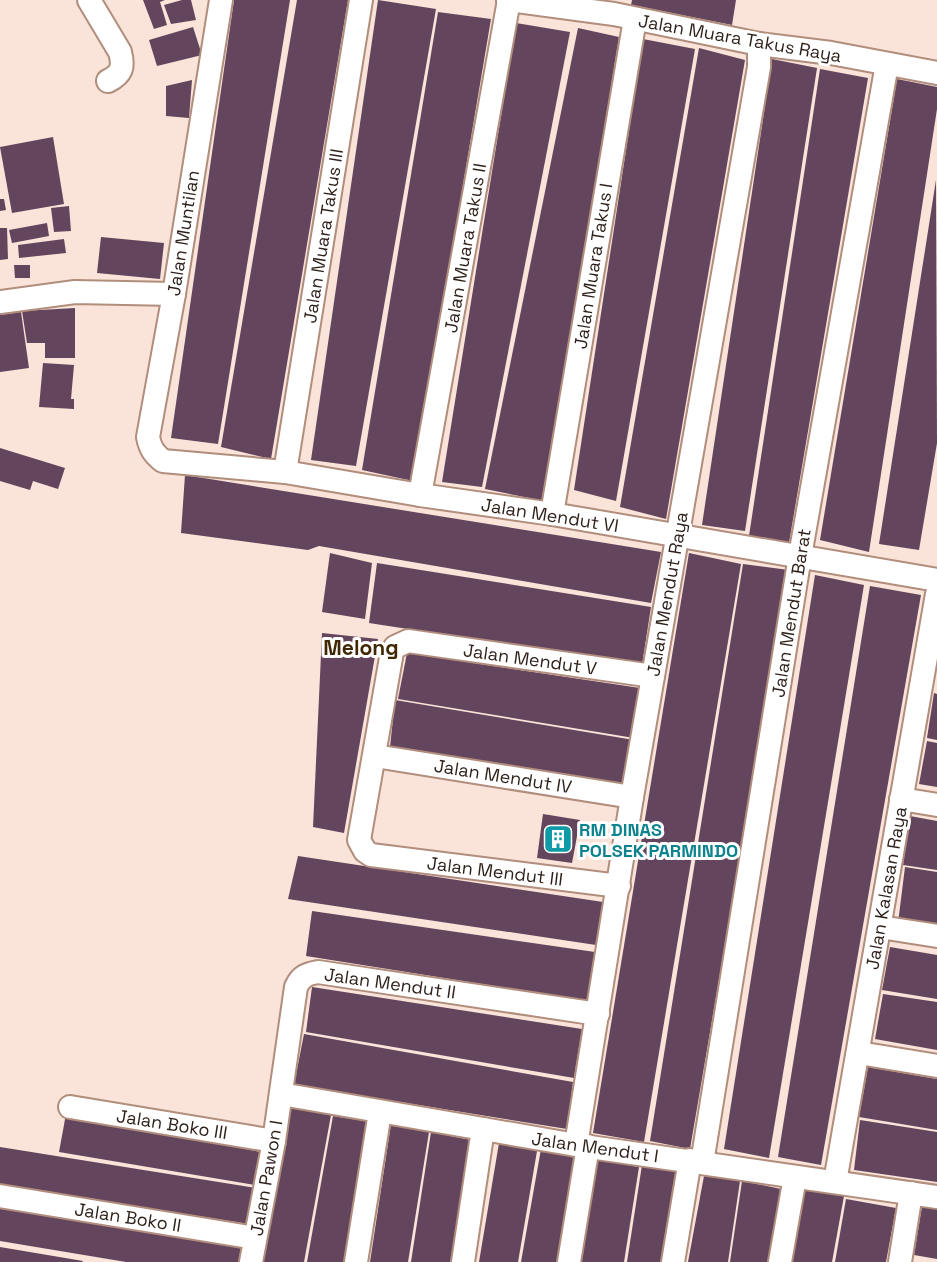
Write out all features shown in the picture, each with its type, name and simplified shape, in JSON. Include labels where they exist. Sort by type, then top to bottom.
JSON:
[{"type":"street","points":[[89,0],[120,52],[123,62],[123,69],[108,81]]},
{"type":"street","name":"Jalan Muntilan","points":[[163,461],[150,447],[148,437],[174,294],[221,0]]},
{"type":"street","name":"Jalan Muara Takus III","points":[[285,472],[361,0]]},
{"type":"street","name":"Jalan Muara Takus Raya","points":[[508,0],[622,11],[759,44],[831,53],[937,73]]},
{"type":"street","name":"Jalan Muara Takus II","points":[[420,495],[508,0]]},
{"type":"street","name":"Jalan Muara Takus I","points":[[552,514],[622,11]]},
{"type":"street","name":"Jalan Mendut Raya","points":[[568,1262],[598,1014],[632,797],[759,67],[759,44]]},
{"type":"street","name":"Jalan Mendut Barat","points":[[673,1262],[696,1162],[887,64]]},
{"type":"street","points":[[0,302],[75,292],[174,294]]},
{"type":"street","name":"Jalan Mendut VI","points":[[163,461],[285,472],[552,514],[937,580]]},
{"type":"street","name":"Jalan Kalasan Raya","points":[[836,1182],[901,799],[930,677],[937,594]]},
{"type":"street","name":"Jalan Mendut V","points":[[375,756],[392,651],[395,646],[408,641],[653,676]]},
{"type":"street","name":"Jalan Mendut IV","points":[[375,756],[632,797]]},
{"type":"street","name":"Jalan Mendut III","points":[[375,756],[359,840],[365,851],[372,855],[619,886]]},
{"type":"street","points":[[901,799],[937,805]]},
{"type":"street","points":[[880,927],[937,936]]},
{"type":"street","name":"Jalan Mendut II","points":[[281,1095],[296,987],[300,979],[308,973],[318,972],[598,1014]]},
{"type":"street","points":[[859,1053],[937,1066]]},
{"type":"street","name":"Jalan Mendut I","points":[[281,1095],[582,1145],[937,1197]]},
{"type":"street","name":"Jalan Pawon I","points":[[251,1262],[281,1095]]},
{"type":"street","name":"Jalan Boko III","points":[[70,1107],[274,1141]]},
{"type":"street","points":[[356,1262],[380,1112]]},
{"type":"street","points":[[463,1262],[483,1129]]},
{"type":"street","points":[[780,1262],[795,1177]]},
{"type":"street","points":[[900,1262],[911,1193]]},
{"type":"street","name":"Jalan Boko II","points":[[0,1196],[255,1238]]},
{"type":"building","points":[[143,0],[165,0],[160,2],[167,25],[154,29]]},
{"type":"building","points":[[191,0],[196,20],[171,24],[164,5]]},
{"type":"building","points":[[234,0],[290,0],[218,444],[171,438]]},
{"type":"building","points":[[297,0],[348,0],[271,459],[221,447]]},
{"type":"building","points":[[378,0],[436,9],[356,466],[311,460]]},
{"type":"building","points":[[632,0],[736,0],[732,25],[631,5]]},
{"type":"building","points":[[438,12],[491,19],[413,481],[362,470]]},
{"type":"building","points":[[516,23],[570,32],[482,487],[442,482]]},
{"type":"building","points":[[193,27],[202,55],[157,66],[149,40]]},
{"type":"building","points":[[578,28],[619,37],[544,501],[485,489]]},
{"type":"building","points":[[643,39],[695,49],[616,501],[574,490]]},
{"type":"building","points":[[699,48],[745,60],[666,519],[620,507]]},
{"type":"building","points":[[772,59],[817,68],[745,531],[702,525]]},
{"type":"building","points":[[820,69],[868,78],[789,543],[749,536]]},
{"type":"building","points":[[897,79],[937,87],[937,109],[869,552],[820,540]]},
{"type":"building","points":[[192,80],[189,118],[166,116],[166,86]]},
{"type":"building","points":[[53,137],[64,204],[12,213],[0,147]]},
{"type":"building","points":[[936,180],[937,443],[919,550],[879,544]]},
{"type":"building","points":[[0,199],[4,199],[6,210],[0,211]]},
{"type":"building","points":[[69,206],[71,231],[54,232],[51,208]]},
{"type":"building","points":[[47,223],[49,236],[12,243],[9,230]]},
{"type":"building","points":[[0,228],[7,228],[8,259],[0,260]]},
{"type":"building","points":[[101,237],[164,243],[160,279],[97,273]]},
{"type":"building","points":[[64,239],[66,253],[19,258],[18,245]]},
{"type":"building","points":[[14,265],[30,265],[30,278],[15,278]]},
{"type":"building","points":[[75,308],[75,358],[45,358],[45,343],[27,343],[22,311]]},
{"type":"building","points":[[21,312],[29,368],[0,372],[0,315]]},
{"type":"building","points":[[43,363],[74,365],[71,399],[74,399],[74,409],[39,407]]},
{"type":"building","points":[[0,448],[65,468],[58,489],[33,481],[30,490],[0,481]]},
{"type":"building","points":[[185,475],[661,552],[651,603],[319,546],[308,550],[181,533]]},
{"type":"building","points":[[330,553],[372,563],[365,619],[322,612]]},
{"type":"building","points":[[689,553],[741,564],[644,1142],[593,1133]]},
{"type":"building","points":[[377,563],[651,607],[642,665],[369,623]]},
{"type":"building","points":[[743,564],[789,570],[690,1149],[650,1141]]},
{"type":"building","points":[[815,575],[864,585],[769,1158],[724,1149]]},
{"type":"building","points":[[870,586],[921,595],[821,1165],[778,1157]]},
{"type":"building","points":[[322,633],[378,639],[344,833],[313,827]]},
{"type":"building","points":[[407,653],[640,688],[634,738],[398,699]]},
{"type":"building","points":[[934,693],[937,694],[937,740],[927,738]]},
{"type":"building","points":[[395,700],[634,740],[628,785],[390,747]]},
{"type":"building","points":[[927,741],[937,743],[937,787],[919,784]]},
{"type":"building","name":"RM DINAS POLSEK PARMINDO","points":[[543,814],[580,820],[572,863],[537,858]]},
{"type":"building","points":[[910,816],[937,821],[937,870],[903,865]]},
{"type":"building","points":[[298,856],[603,902],[596,945],[288,899]]},
{"type":"building","points":[[905,867],[937,872],[937,928],[898,923]]},
{"type":"building","points":[[312,911],[595,952],[588,1001],[306,956]]},
{"type":"building","points":[[890,947],[937,955],[937,999],[882,990]]},
{"type":"building","points":[[312,987],[582,1029],[574,1078],[306,1032]]},
{"type":"building","points":[[883,994],[937,1002],[937,1050],[875,1039]]},
{"type":"building","points":[[304,1034],[573,1082],[567,1129],[294,1085]]},
{"type":"building","points":[[868,1067],[937,1079],[937,1130],[859,1117]]},
{"type":"building","points":[[286,1107],[331,1115],[304,1262],[263,1262]]},
{"type":"building","points":[[66,1114],[261,1152],[255,1185],[59,1152]]},
{"type":"building","points":[[333,1116],[371,1122],[347,1262],[307,1262]]},
{"type":"building","points":[[860,1120],[937,1132],[937,1182],[854,1170]]},
{"type":"building","points":[[391,1124],[429,1132],[408,1262],[370,1262]]},
{"type":"building","points":[[431,1132],[471,1140],[452,1262],[411,1262]]},
{"type":"building","points":[[499,1143],[537,1151],[518,1262],[479,1262]]},
{"type":"building","points":[[0,1147],[256,1188],[249,1224],[0,1185]]},
{"type":"building","points":[[541,1149],[578,1156],[560,1262],[521,1262]]},
{"type":"building","points":[[596,1159],[639,1167],[624,1262],[579,1262]]},
{"type":"building","points":[[642,1165],[677,1171],[662,1262],[627,1262]]},
{"type":"building","points":[[704,1176],[740,1181],[728,1262],[688,1262]]},
{"type":"building","points":[[742,1181],[781,1189],[769,1262],[730,1262]]},
{"type":"building","points":[[802,1188],[844,1196],[832,1262],[791,1262]]},
{"type":"building","points":[[846,1199],[896,1208],[886,1262],[835,1262]]},
{"type":"building","points":[[0,1205],[241,1245],[239,1262],[126,1262],[0,1241]]},
{"type":"building","points":[[922,1206],[937,1208],[937,1259],[914,1255]]},
{"type":"building","points":[[0,1247],[83,1261],[0,1262]]},
{"type":"place","name":"RM DINAS POLSEK PARMINDO","points":[[558,839]]},
{"type":"district","name":"Melong","points":[[361,647]]}]
